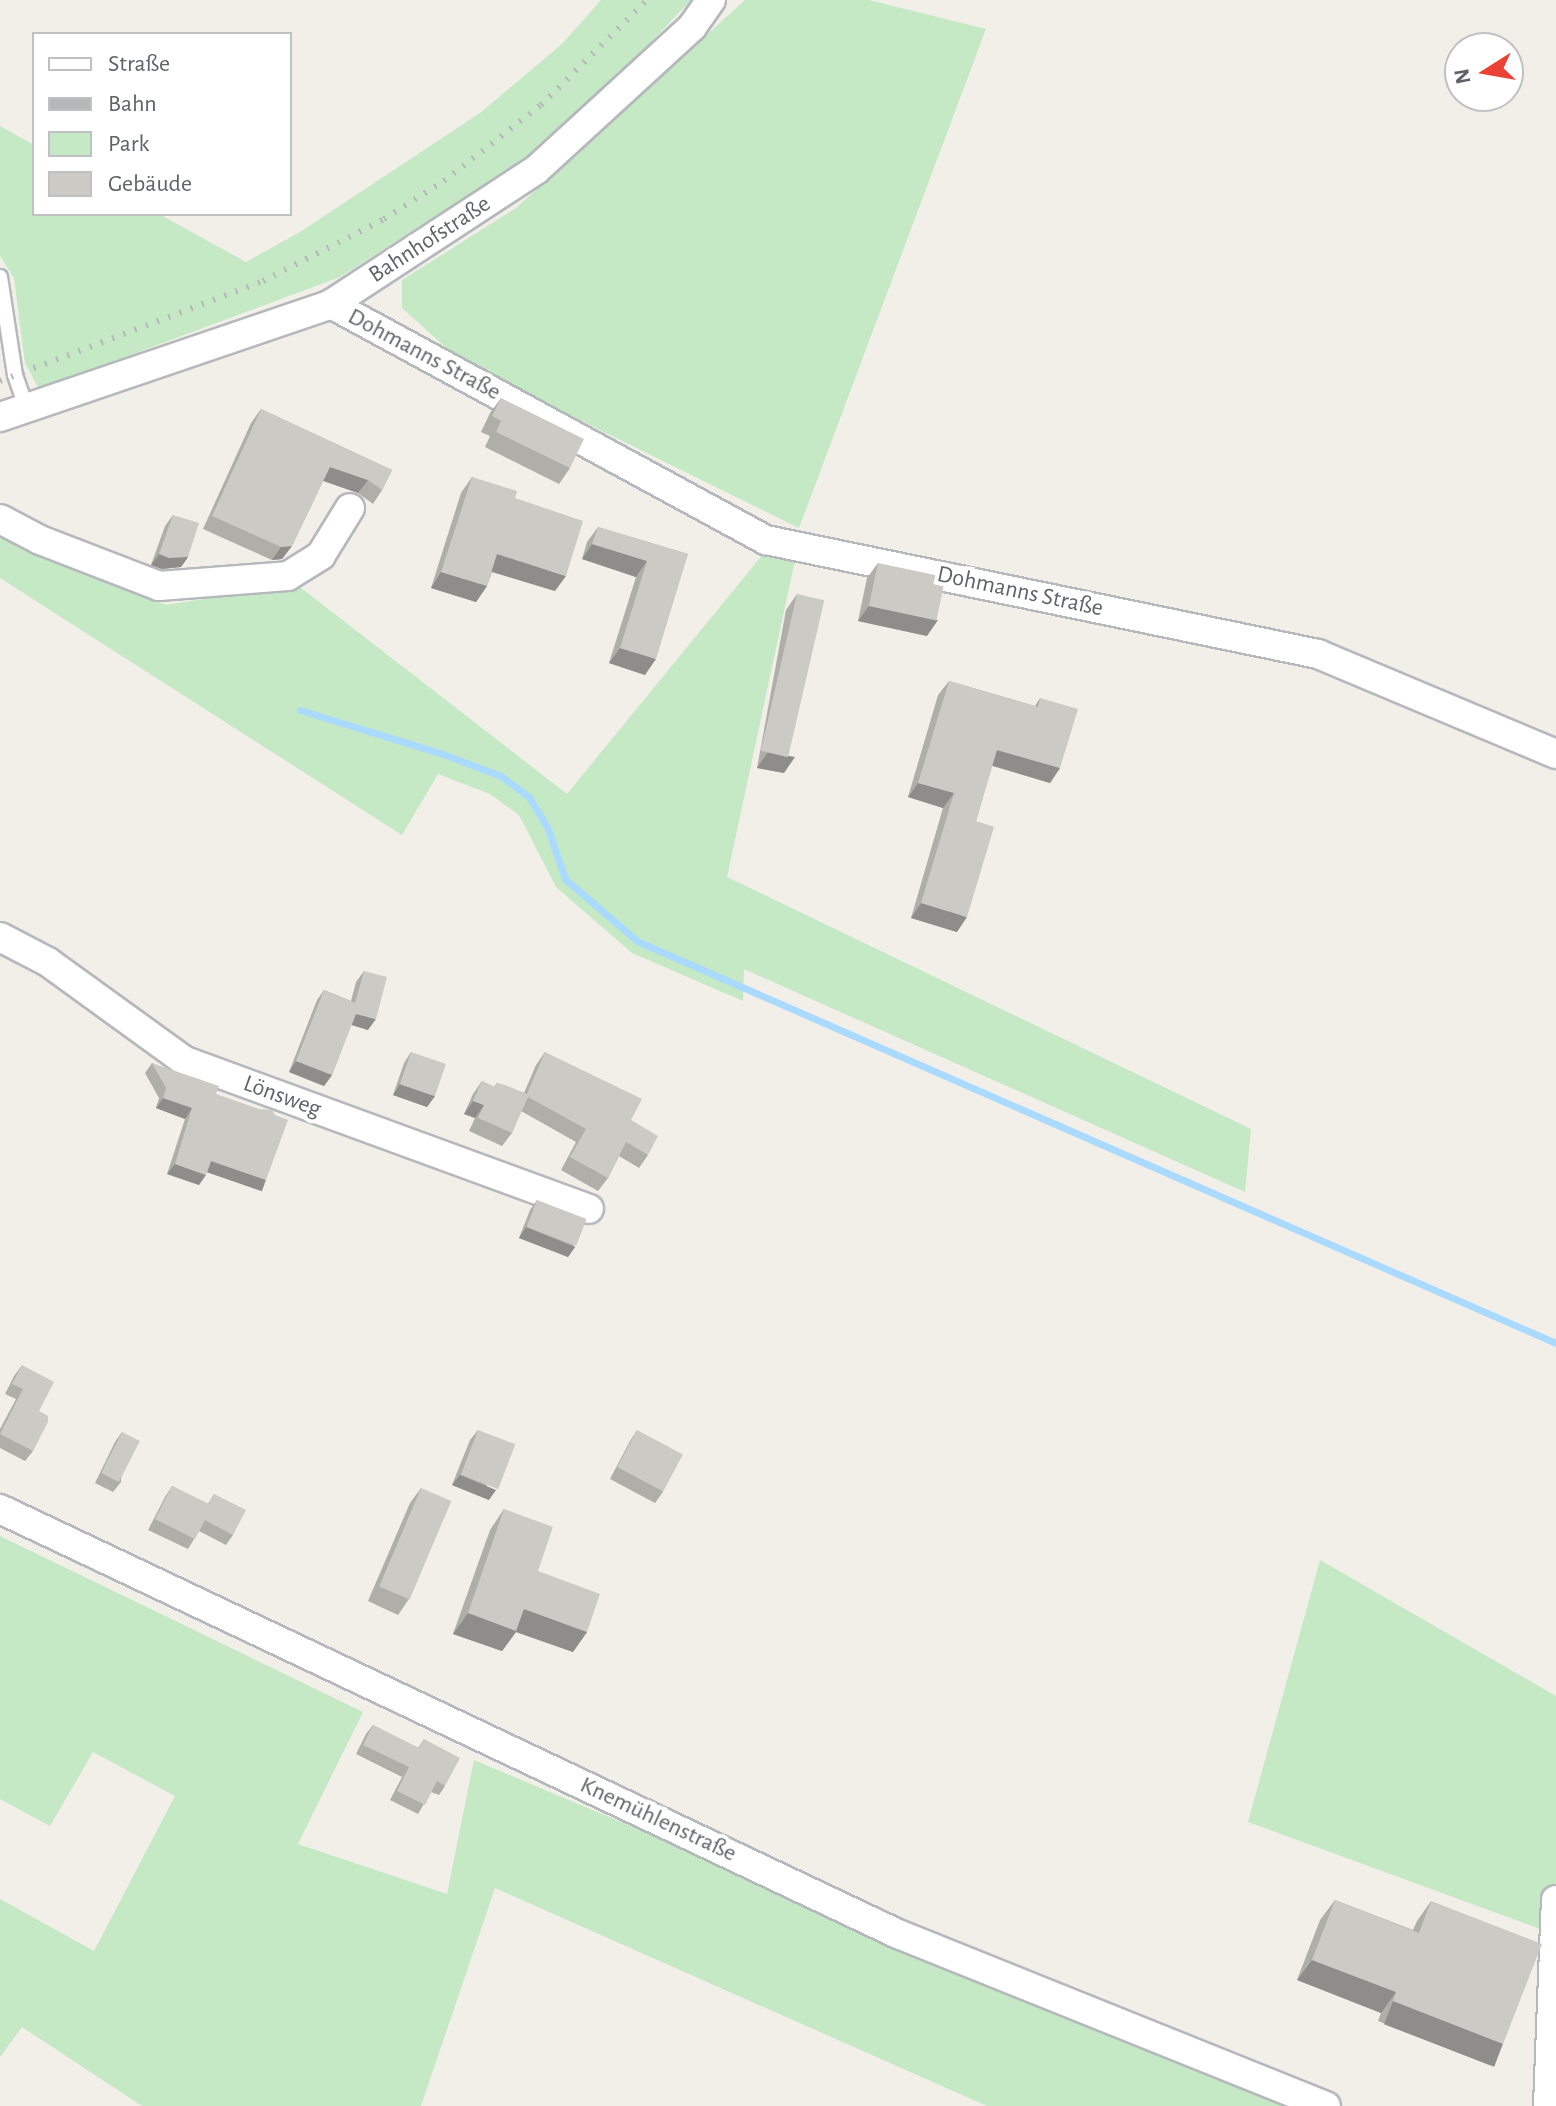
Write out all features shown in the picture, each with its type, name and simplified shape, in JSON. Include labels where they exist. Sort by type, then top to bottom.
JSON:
[{"type":"street","name":"Bahnhofstraße","points":[[13,412],[331,304],[536,170],[692,27],[711,0]]},
{"type":"street","name":"Dohmanns Straße","points":[[331,304],[766,540],[1318,654],[1556,754]]},
{"type":"street","points":[[0,519],[40,540],[159,586],[288,576],[321,555],[350,508]]},
{"type":"street","name":"Lönsweg","points":[[0,937],[48,962],[185,1061],[589,1209]]},
{"type":"street","name":"Knemühlenstraße","points":[[0,1509],[898,1934],[1326,2106]]},
{"type":"street","points":[[1548,2106],[1556,1900]]},
{"type":"lane","points":[[0,277],[15,375],[13,412]]},
{"type":"green space","points":[[601,0],[691,0],[606,89],[523,160],[340,277],[39,389],[25,363],[14,278],[0,256],[0,126],[32,144],[32,216],[163,216],[246,262],[300,232],[480,113],[562,44]]},
{"type":"green space","points":[[745,0],[869,0],[986,29],[799,528],[462,362],[402,308],[402,280],[516,208]]},
{"type":"green space","points":[[0,532],[37,552],[166,605],[296,584],[567,794],[769,547],[795,560],[727,877],[1251,1129],[1245,1192],[744,969],[743,1001],[632,953],[556,887],[519,815],[490,794],[438,774],[402,835],[0,578]]},
{"type":"green space","points":[[0,1536],[363,1712],[298,1844],[447,1894],[474,1760],[1294,2106],[987,2106],[495,1888],[421,2106],[142,2106],[22,2027],[0,2057],[0,1899],[94,1951],[175,1796],[93,1752],[50,1826],[0,1799]]},
{"type":"green space","points":[[1320,1560],[1556,1696],[1556,2106],[1546,1931],[1248,1822]]},
{"type":"building","points":[[501,398],[584,439],[570,468],[496,432],[501,421],[492,416]]},
{"type":"building","points":[[261,409],[392,470],[382,490],[368,480],[330,467],[292,546],[281,547],[212,516]]},
{"type":"building","points":[[472,477],[517,491],[515,498],[583,521],[566,576],[497,554],[487,586],[441,572]]},
{"type":"building","points":[[173,515],[199,523],[188,557],[169,558],[159,554]]},
{"type":"building","points":[[598,527],[688,554],[656,659],[620,648],[647,561],[592,544]]},
{"type":"building","points":[[878,563],[945,577],[936,620],[869,606]]},
{"type":"building","points":[[797,594],[824,600],[788,757],[761,751]]},
{"type":"building","points":[[949,681],[1038,707],[1040,698],[1078,709],[1060,768],[997,750],[976,821],[994,827],[967,917],[921,903],[954,793],[918,783]]},
{"type":"building","points":[[364,971],[387,977],[376,1019],[356,1014],[332,1075],[296,1061],[324,990],[355,1003]]},
{"type":"building","points":[[411,1052],[446,1064],[435,1096],[400,1084]]},
{"type":"building","points":[[545,1052],[642,1099],[631,1120],[658,1136],[648,1155],[626,1142],[608,1178],[570,1157],[586,1129],[528,1097],[512,1133],[478,1118],[484,1105],[473,1101],[482,1081],[495,1087],[497,1083],[505,1085],[527,1094]]},
{"type":"building","points":[[152,1063],[219,1086],[216,1094],[259,1109],[272,1110],[275,1115],[288,1120],[266,1180],[211,1161],[206,1175],[175,1164],[192,1108],[163,1098],[166,1088]]},
{"type":"building","points":[[537,1200],[586,1219],[576,1246],[527,1227]]},
{"type":"building","points":[[22,1365],[54,1382],[39,1411],[48,1416],[48,1422],[33,1451],[0,1434],[23,1389],[12,1384]]},
{"type":"building","points":[[478,1430],[515,1444],[498,1489],[461,1475]]},
{"type":"building","points":[[637,1430],[683,1454],[663,1491],[617,1467]]},
{"type":"building","points":[[122,1432],[140,1441],[119,1482],[101,1473]]},
{"type":"building","points":[[172,1486],[209,1504],[214,1494],[246,1510],[233,1535],[205,1520],[195,1539],[155,1519]]},
{"type":"building","points":[[421,1488],[451,1501],[410,1599],[379,1586]]},
{"type":"building","points":[[504,1509],[553,1527],[538,1571],[600,1594],[587,1632],[524,1609],[516,1631],[468,1613]]},
{"type":"building","points":[[373,1725],[419,1748],[424,1739],[460,1758],[445,1786],[437,1781],[425,1805],[397,1791],[409,1767],[363,1745]]},
{"type":"building","points":[[1335,1900],[1419,1933],[1431,1901],[1542,1944],[1503,2044],[1393,2001],[1396,1992],[1312,1960]]},
{"type":"waterway","points":[[300,710],[443,754],[501,776],[529,797],[548,829],[565,879],[637,941],[1556,1343]]},
{"type":"railway","points":[[0,381],[263,281],[384,219],[444,181],[541,105],[647,0]]}]
